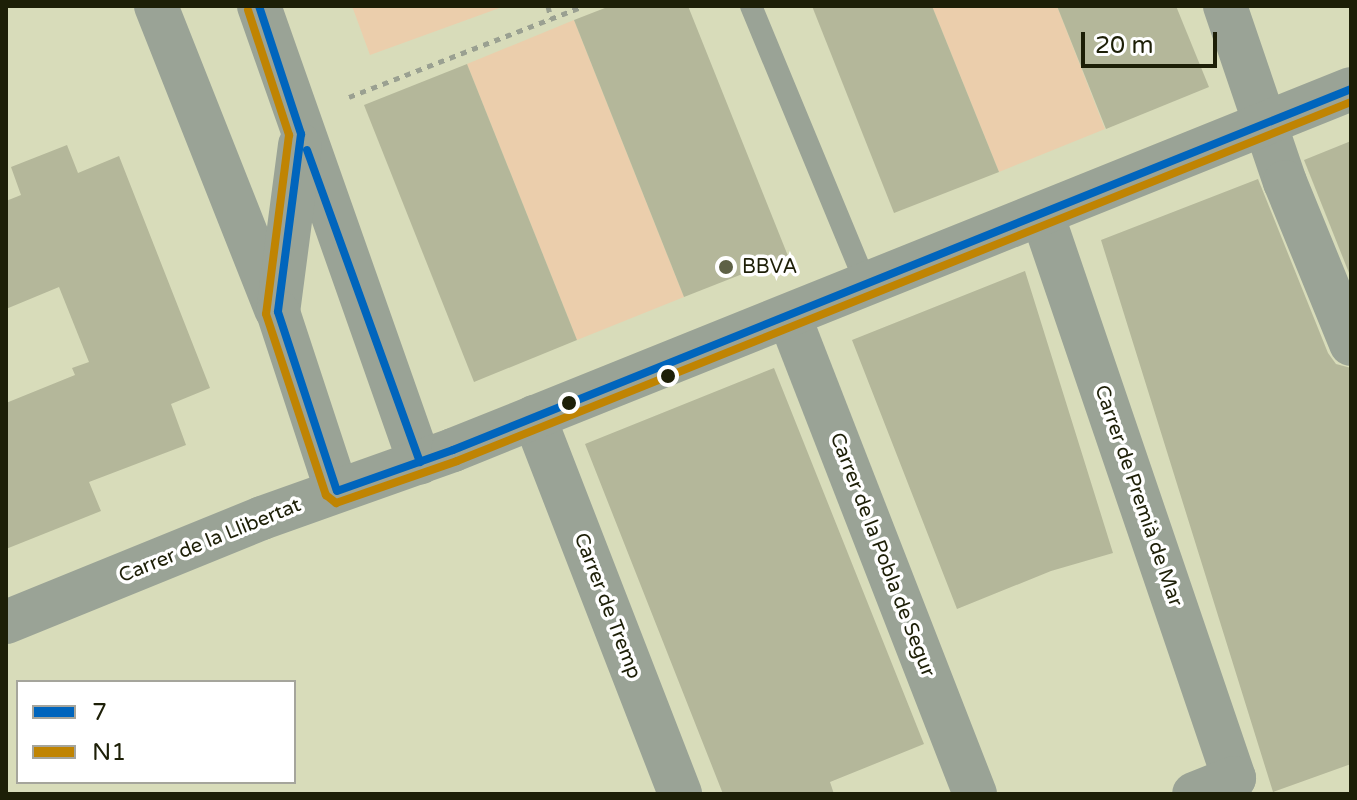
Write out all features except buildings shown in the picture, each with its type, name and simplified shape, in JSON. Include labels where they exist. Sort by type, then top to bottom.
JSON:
[{"type":"street","points":[[156,6],[278,312],[337,491]]},
{"type":"street","points":[[259,6],[301,134],[420,462]]},
{"type":"street","points":[[1225,6],[1266,125],[1351,344]]},
{"type":"street","name":"Carrer de la Llibertat","points":[[6,622],[789,316],[1351,89]]},
{"type":"street","points":[[278,312],[301,134]]},
{"type":"street","name":"Carrer de Premià de Mar","points":[[1042,214],[1234,778],[1194,794]]},
{"type":"street","name":"Carrer de la Pobla de Segur","points":[[789,316],[975,794]]},
{"type":"street","name":"Carrer de Tremp","points":[[534,417],[680,794]]},
{"type":"lane","points":[[751,6],[866,284]]},
{"type":"path","points":[[548,6],[551,19]]},
{"type":"path","points":[[349,97],[584,6]]},
{"type":"shaded area","points":[[352,6],[505,6],[370,55]]},
{"type":"shaded area","points":[[932,6],[1057,6],[1105,129],[999,172]]},
{"type":"shaded area","points":[[574,20],[684,297],[577,340],[467,64]]},
{"type":"transit line","name":"7","points":[[259,6],[301,134],[278,312],[337,491],[453,450],[1351,89]]},
{"type":"transit line","name":"N1","points":[[248,10],[289,135],[266,314],[326,495],[336,503],[457,461],[1351,102]]},
{"type":"transit line","name":"7","points":[[307,150],[420,462]]},
{"type":"place","name":"BBVA","points":[[726,267]]}]
